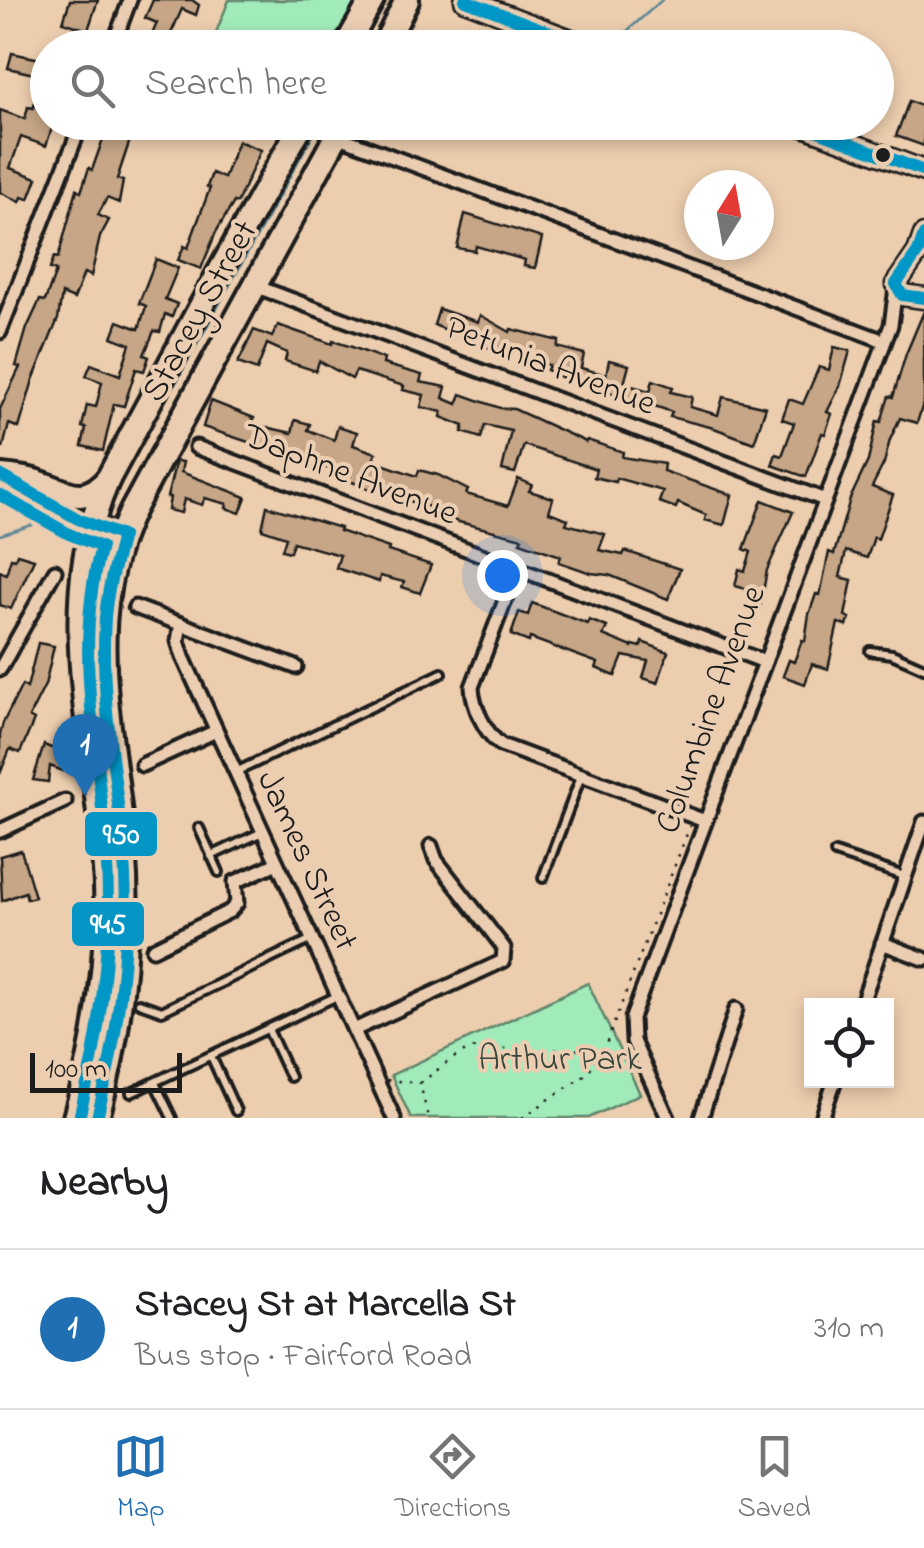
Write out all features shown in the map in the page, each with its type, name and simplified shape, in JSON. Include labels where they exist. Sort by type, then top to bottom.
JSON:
[{"type":"highway","points":[[355,30],[372,0]]},
{"type":"highway","points":[[392,30],[406,0]]},
{"type":"highway","name":"Stacey Street","points":[[74,1118],[98,1017],[106,919],[103,849],[80,636],[84,572],[93,526],[108,479],[294,140]]},
{"type":"highway","name":"Stacey Street","points":[[97,1118],[113,1050],[126,952],[123,845],[108,741],[102,660],[108,594],[122,536],[133,509],[334,140]]},
{"type":"highway","points":[[1,476],[34,481],[77,496],[97,490],[108,479]]},
{"type":"street","points":[[119,30],[130,0]]},
{"type":"street","points":[[465,0],[544,30]]},
{"type":"street","points":[[0,332],[75,140]]},
{"type":"street","points":[[368,140],[884,341]]},
{"type":"street","points":[[840,140],[924,172]]},
{"type":"street","name":"Columbine Avenue","points":[[668,1118],[636,1048],[632,1018],[884,341],[911,288],[921,244]]},
{"type":"street","name":"Petunia Avenue","points":[[255,286],[825,500]]},
{"type":"street","name":"Daphne Avenue","points":[[196,447],[765,662]]},
{"type":"street","points":[[1,476],[93,526],[122,536]]},
{"type":"street","points":[[516,569],[474,682],[473,698],[495,741],[705,821]]},
{"type":"street","points":[[0,669],[55,571]]},
{"type":"street","points":[[135,607],[296,667]]},
{"type":"street","name":"James Street","points":[[182,624],[179,647],[394,1118]]},
{"type":"street","points":[[142,765],[216,731]]},
{"type":"street","points":[[0,832],[65,801]]},
{"type":"street","points":[[863,998],[924,822]]},
{"type":"street","points":[[354,1030],[503,960],[504,948],[436,860],[431,846]]},
{"type":"street","points":[[153,949],[230,911],[237,903],[234,882],[276,862]]},
{"type":"street","points":[[882,943],[924,959]]},
{"type":"street","points":[[701,1118],[736,1009]]},
{"type":"street","points":[[822,1118],[831,1088]]},
{"type":"lane","points":[[870,650],[892,654],[924,668]]},
{"type":"lane","points":[[235,772],[442,673]]},
{"type":"lane","points":[[543,878],[582,775]]},
{"type":"lane","points":[[199,828],[219,872]]},
{"type":"lane","points":[[211,856],[262,832]]},
{"type":"lane","points":[[836,853],[905,876]]},
{"type":"lane","points":[[139,1004],[162,1011],[312,939]]},
{"type":"lane","points":[[131,1093],[338,996]]},
{"type":"lane","points":[[268,1029],[290,1076]]},
{"type":"lane","points":[[210,1056],[236,1111]]},
{"type":"lane","points":[[155,1083],[172,1118]]},
{"type":"path","points":[[522,1118],[576,1082],[597,1062],[616,1027],[690,826]]},
{"type":"path","points":[[428,1118],[418,1090],[420,1083],[450,1058],[484,1046],[530,1054],[570,1046],[597,1062]]},
{"type":"path","points":[[597,1062],[636,1048]]},
{"type":"path","points":[[376,1079],[420,1083]]},
{"type":"green space","points":[[229,0],[356,0],[339,30],[217,30]]},
{"type":"green space","name":"Arthur Park","points":[[588,983],[640,1094],[589,1118],[411,1118],[391,1075]]},
{"type":"building","points":[[70,0],[98,0],[88,30],[63,22]]},
{"type":"building","points":[[153,0],[192,0],[199,5],[196,15],[182,9],[173,30],[154,30],[157,23],[145,18]]},
{"type":"building","points":[[12,53],[30,57],[30,73],[8,68]]},
{"type":"building","points":[[909,101],[924,107],[924,146],[896,136]]},
{"type":"building","points":[[28,107],[30,140],[48,140],[46,146],[21,137],[10,168],[37,178],[29,199],[22,197],[20,202],[0,192],[0,110],[25,119]]},
{"type":"building","points":[[103,140],[130,140],[117,179],[123,181],[119,203],[107,198],[98,215],[109,220],[100,237],[91,276],[84,273],[74,299],[62,294],[58,319],[19,428],[9,424],[0,448],[0,409],[20,367],[16,366],[27,328],[40,300],[45,301],[56,271],[50,269],[54,257],[58,258],[77,189],[81,192],[89,168],[92,170]]},
{"type":"building","points":[[238,141],[261,150],[237,203],[234,202],[216,232],[201,269],[178,260],[184,246],[188,248],[212,173],[224,178]]},
{"type":"building","points":[[465,214],[542,238],[535,268],[524,266],[525,260],[476,246],[475,251],[457,248]]},
{"type":"building","points":[[156,259],[178,268],[165,299],[177,304],[172,317],[165,314],[160,332],[154,331],[144,355],[149,357],[144,371],[136,369],[124,406],[114,404],[103,451],[82,446],[87,405],[96,407],[102,382],[86,376],[91,364],[120,375],[130,344],[112,337],[118,321],[139,329],[146,306],[139,303]]},
{"type":"building","points":[[439,309],[478,322],[480,315],[510,332],[511,329],[559,341],[557,347],[584,354],[581,368],[606,375],[609,360],[629,365],[624,384],[650,391],[653,380],[673,387],[671,392],[692,397],[690,407],[718,415],[723,397],[766,407],[754,443],[670,417],[672,412],[643,402],[642,406],[626,403],[627,398],[558,376],[547,370],[549,365],[526,359],[527,353],[510,349],[507,355],[434,325]]},
{"type":"building","points":[[924,311],[924,400],[917,423],[900,418],[890,440],[872,487],[893,495],[878,539],[874,537],[867,558],[846,551],[840,577],[852,580],[845,616],[850,618],[847,626],[838,623],[828,669],[812,664],[805,684],[783,676],[789,660],[794,662],[802,640],[805,641],[809,614],[816,594],[820,595],[829,552],[834,554],[850,499],[868,461],[877,421],[881,422],[889,396],[893,397]]},
{"type":"building","points":[[278,325],[352,347],[384,359],[383,364],[422,375],[420,382],[446,387],[443,398],[457,404],[461,394],[514,409],[586,442],[623,452],[622,457],[664,464],[663,471],[732,495],[724,525],[705,520],[706,515],[678,503],[676,508],[659,502],[663,491],[616,478],[615,482],[594,477],[596,469],[524,445],[515,473],[502,470],[511,431],[485,425],[481,438],[462,432],[464,426],[441,417],[442,412],[421,407],[424,395],[403,390],[404,386],[356,371],[352,379],[319,361],[316,371],[285,361],[287,353],[267,344],[257,370],[238,363],[254,330],[272,337]]},
{"type":"building","points":[[834,347],[850,351],[827,412],[832,414],[806,477],[772,465],[776,454],[782,456],[794,423],[782,419],[789,399],[803,404],[819,367],[829,370]]},
{"type":"building","points":[[211,401],[254,418],[252,424],[292,433],[295,420],[310,424],[308,430],[334,440],[338,426],[357,432],[353,445],[376,453],[373,461],[417,476],[419,470],[438,475],[468,490],[466,494],[508,506],[518,479],[532,485],[529,491],[553,498],[549,512],[568,519],[566,524],[605,534],[599,550],[623,555],[625,551],[680,569],[668,599],[609,575],[559,562],[561,556],[520,542],[522,538],[455,521],[441,516],[443,511],[369,489],[343,478],[345,474],[203,427]]},
{"type":"building","points":[[176,461],[183,462],[181,472],[246,497],[240,513],[226,508],[227,504],[205,498],[202,505],[184,499],[181,513],[168,510],[167,497]]},
{"type":"building","points":[[762,500],[793,512],[767,570],[760,608],[748,606],[751,590],[735,586],[739,569],[745,571],[751,552],[744,549]]},
{"type":"building","points":[[267,506],[340,528],[339,531],[389,548],[388,551],[431,565],[420,593],[402,587],[404,582],[380,576],[379,582],[336,568],[340,555],[293,542],[290,552],[282,550],[286,537],[262,529]]},
{"type":"building","points":[[17,554],[34,559],[11,609],[0,605],[0,571],[6,574],[11,558],[15,559]]},
{"type":"building","points":[[532,603],[607,627],[603,635],[632,647],[641,647],[642,642],[668,652],[658,683],[643,678],[648,661],[623,656],[615,676],[596,668],[598,663],[511,635],[519,612],[528,615]]},
{"type":"building","points":[[38,643],[54,646],[45,685],[29,717],[34,720],[20,753],[10,749],[0,774],[3,723],[22,685],[27,688]]},
{"type":"building","points":[[44,745],[69,755],[63,771],[50,766],[48,782],[33,780]]},
{"type":"building","points":[[21,850],[35,897],[27,899],[25,892],[2,901],[0,856]]},
{"type":"waterway","points":[[371,30],[387,0]]},
{"type":"waterway","points":[[628,30],[662,0]]},
{"type":"waterway","points":[[168,397],[310,140]]},
{"type":"waterway","points":[[0,535],[42,522]]},
{"type":"transit line","points":[[465,0],[544,30]]},
{"type":"transit line","points":[[842,140],[924,171]]},
{"type":"transit line","points":[[924,235],[918,252],[896,284],[902,295],[924,298]]},
{"type":"transit line","name":"950","points":[[0,475],[78,519],[122,536],[108,597],[104,651],[125,876],[125,937],[116,1028],[97,1118]]},
{"type":"transit line","name":"945","points":[[0,495],[69,534],[101,547],[93,585],[88,660],[106,849],[107,949],[100,1016],[80,1114]]},
{"type":"place","name":"Stacey St at Marcella St","points":[[85,796]]}]
